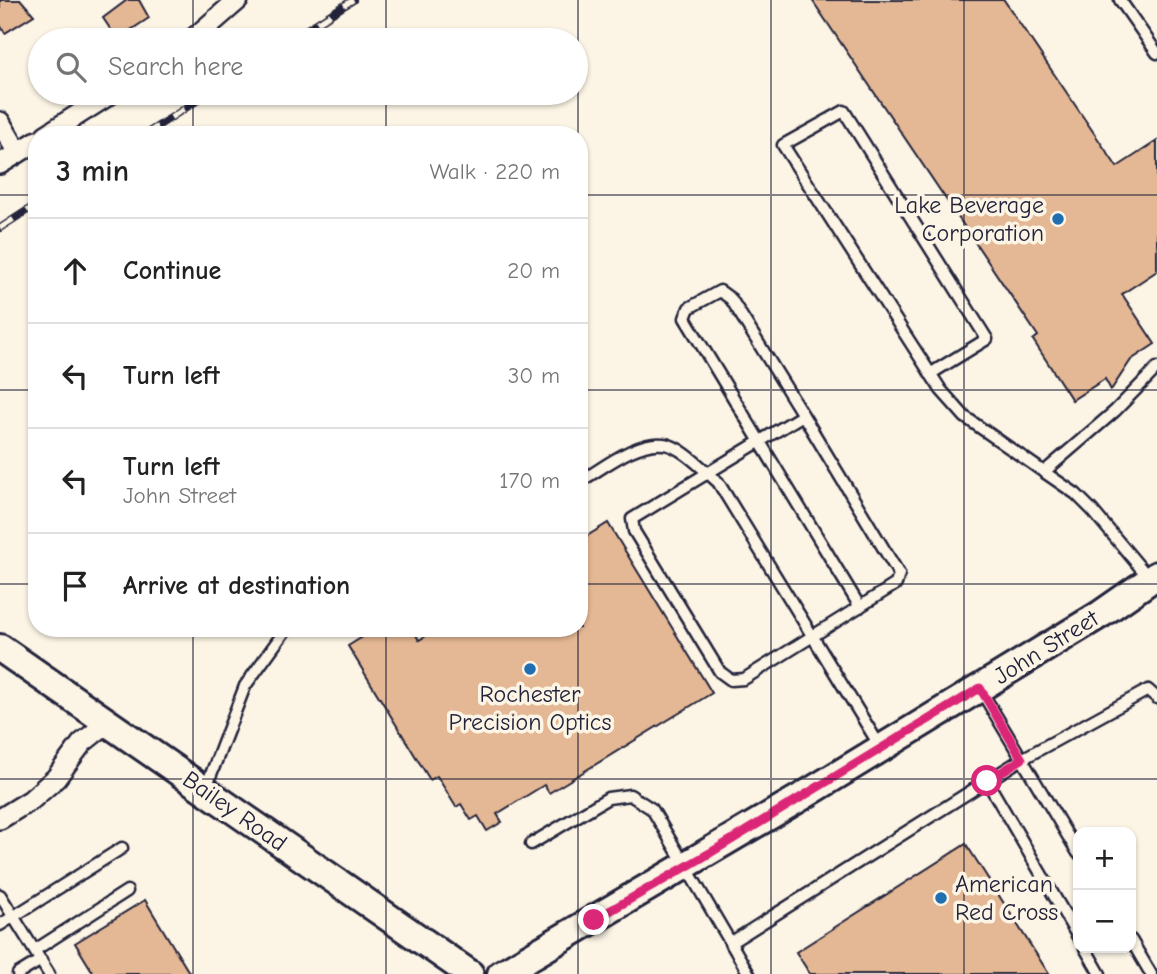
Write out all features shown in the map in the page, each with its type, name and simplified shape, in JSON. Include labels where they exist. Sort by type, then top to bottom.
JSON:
[{"type":"street","points":[[205,28],[238,0]]},
{"type":"street","points":[[60,126],[93,105]]},
{"type":"street","points":[[0,122],[18,153]]},
{"type":"street","points":[[0,164],[28,147]]},
{"type":"street","name":"John Street","points":[[500,974],[686,867],[1155,581]]},
{"type":"street","name":"Bailey Road","points":[[0,648],[470,974]]},
{"type":"street","points":[[0,819],[31,800],[56,778],[82,743],[107,723]]},
{"type":"lane","points":[[1120,0],[1157,53]]},
{"type":"lane","points":[[930,374],[987,339],[844,111],[783,145],[930,374],[965,417],[1076,494],[1155,581]]},
{"type":"lane","points":[[803,415],[760,441],[707,472],[632,519],[634,531],[720,672],[731,680],[744,679],[860,607],[896,584],[899,574],[803,415],[731,299],[720,291],[689,308],[685,318],[760,441],[860,607]]},
{"type":"lane","points":[[1044,472],[1115,411],[1157,368]]},
{"type":"lane","points":[[588,477],[636,448],[665,443],[690,457],[718,482],[882,748]]},
{"type":"lane","points":[[205,790],[245,686],[280,637]]},
{"type":"lane","points":[[980,688],[1073,845]]},
{"type":"lane","points":[[730,943],[1022,759],[1147,690],[1157,698]]},
{"type":"lane","points":[[987,781],[1073,928]]},
{"type":"lane","points":[[531,844],[608,799],[630,795],[652,809],[749,974]]},
{"type":"lane","points":[[0,925],[122,848]]},
{"type":"lane","points":[[18,974],[38,955],[127,891]]},
{"type":"lane","points":[[0,894],[49,974]]},
{"type":"lane","points":[[1136,948],[1151,974]]},
{"type":"lane","points":[[1088,953],[1100,974]]},
{"type":"building","points":[[0,0],[21,0],[34,15],[5,33],[0,25]]},
{"type":"building","points":[[127,0],[139,0],[149,18],[134,28],[110,28],[103,18]]},
{"type":"building","name":"Lake Beverage Corporation","points":[[812,0],[1004,0],[1117,167],[1157,141],[1157,271],[1122,294],[1155,344],[1131,360],[1111,390],[1105,379],[1072,400],[1033,340],[1038,336]]},
{"type":"building","name":"Rochester Precision Optics","points":[[608,523],[712,693],[549,793],[544,785],[497,814],[502,822],[487,831],[478,816],[471,820],[461,804],[456,807],[437,776],[430,780],[348,646],[362,637],[417,637],[419,640],[424,637],[588,637],[588,535]]},
{"type":"building","name":"American Red Cross","points":[[966,844],[1049,974],[810,974],[796,952]]},
{"type":"building","points":[[145,900],[190,974],[94,974],[75,943]]},
{"type":"railway","points":[[309,28],[353,0]]},
{"type":"railway","points":[[158,126],[190,105]]},
{"type":"railway","points":[[0,228],[28,210]]},
{"type":"place","name":"Lake Beverage Corporation","points":[[1058,219]]},
{"type":"place","name":"Rochester Precision Optics","points":[[530,669]]},
{"type":"place","name":"American Red Cross","points":[[941,898]]},
{"type":"route","points":[[594,920],[710,853],[980,688],[1022,759],[987,781]]}]
